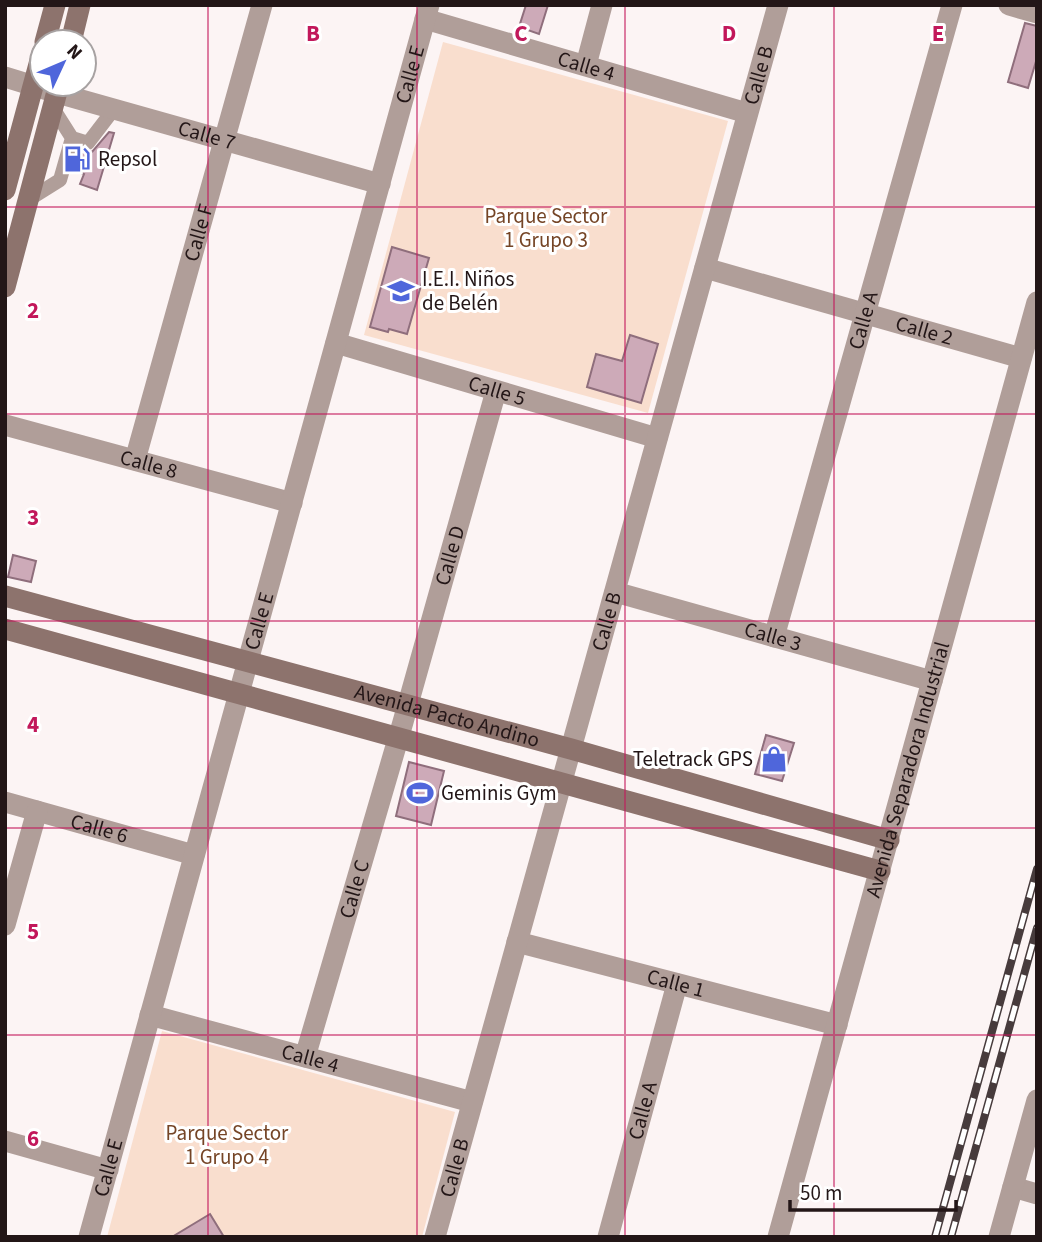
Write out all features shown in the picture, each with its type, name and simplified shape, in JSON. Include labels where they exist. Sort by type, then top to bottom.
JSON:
[{"type":"street","points":[[49,28],[55,5]]},
{"type":"street","points":[[74,28],[80,5]]},
{"type":"street","name":"Calle F","points":[[135,460],[261,5]]},
{"type":"street","points":[[586,65],[602,5]]},
{"type":"street","name":"Calle B","points":[[435,1237],[778,5]]},
{"type":"street","name":"Calle A","points":[[774,637],[952,5]]},
{"type":"street","points":[[1009,5],[1037,13]]},
{"type":"street","name":"Calle 4","points":[[427,12],[586,65],[747,113]]},
{"type":"street","name":"Calle E","points":[[89,1237],[427,12]]},
{"type":"street","points":[[5,77],[28,84]]},
{"type":"street","points":[[5,190],[31,98]]},
{"type":"street","points":[[5,287],[55,98]]},
{"type":"street","name":"Calle 7","points":[[68,98],[380,184]]},
{"type":"street","name":"Calle 2","points":[[705,268],[1021,358]]},
{"type":"street","name":"Avenida Separadora Industrial","points":[[778,1237],[1037,302]]},
{"type":"street","name":"Calle 5","points":[[336,343],[657,438]]},
{"type":"street","name":"Calle D","points":[[403,722],[496,391]]},
{"type":"street","name":"Calle 8","points":[[5,425],[292,503]]},
{"type":"street","name":"Calle 3","points":[[615,592],[932,681]]},
{"type":"street","name":"Avenida Pacto Andino","points":[[5,596],[248,662],[561,783],[880,871]]},
{"type":"street","name":"Avenida Pacto Andino","points":[[5,629],[239,694],[571,749],[889,840]]},
{"type":"street","name":"Calle C","points":[[305,1057],[403,722]]},
{"type":"street","name":"Calle 6","points":[[5,802],[194,855]]},
{"type":"street","points":[[5,925],[37,811]]},
{"type":"street","name":"Calle 1","points":[[517,942],[836,1026]]},
{"type":"street","name":"Calle A","points":[[608,1237],[677,984]]},
{"type":"street","name":"Calle 4","points":[[150,1015],[472,1102]]},
{"type":"street","points":[[999,1237],[1037,1100]]},
{"type":"street","points":[[5,1141],[108,1170]]},
{"type":"street","points":[[1013,1187],[1037,1194]]},
{"type":"lane","points":[[28,200],[60,180],[72,138],[57,98]]},
{"type":"lane","points":[[72,138],[89,143],[114,110]]},
{"type":"green space","name":"Parque Sector 1 Grupo 3","points":[[443,42],[728,121],[648,413],[364,335]]},
{"type":"green space","name":"Parque Sector 1 Grupo 4","points":[[162,1031],[455,1112],[422,1237],[107,1237]]},
{"type":"building","points":[[526,5],[548,5],[539,34],[519,27]]},
{"type":"building","points":[[1025,23],[1037,26],[1037,58],[1028,88],[1008,82]]},
{"type":"building","points":[[109,132],[114,133],[97,190],[80,184],[84,174],[73,170],[79,150],[92,152]]},
{"type":"building","name":"I.E.I. Niños de Belén","points":[[392,247],[429,258],[407,334],[370,327]]},
{"type":"building","points":[[630,335],[658,344],[641,403],[587,387],[596,354],[622,361]]},
{"type":"building","points":[[13,555],[36,561],[31,582],[8,577]]},
{"type":"building","name":"Teletrack GPS","points":[[766,735],[794,743],[782,781],[755,774]]},
{"type":"building","name":"Geminis Gym","points":[[409,762],[444,771],[431,825],[396,816]]},
{"type":"building","points":[[210,1214],[224,1237],[172,1237]]},
{"type":"railway","points":[[935,1237],[1037,869]]},
{"type":"railway","points":[[951,1237],[1037,928]]},
{"type":"place","name":"Repsol","points":[[77,159]]},
{"type":"place","name":"I.E.I. Niños de Belén","points":[[401,291]]},
{"type":"place","name":"Teletrack GPS","points":[[774,759]]},
{"type":"place","name":"Geminis Gym","points":[[420,793]]}]
